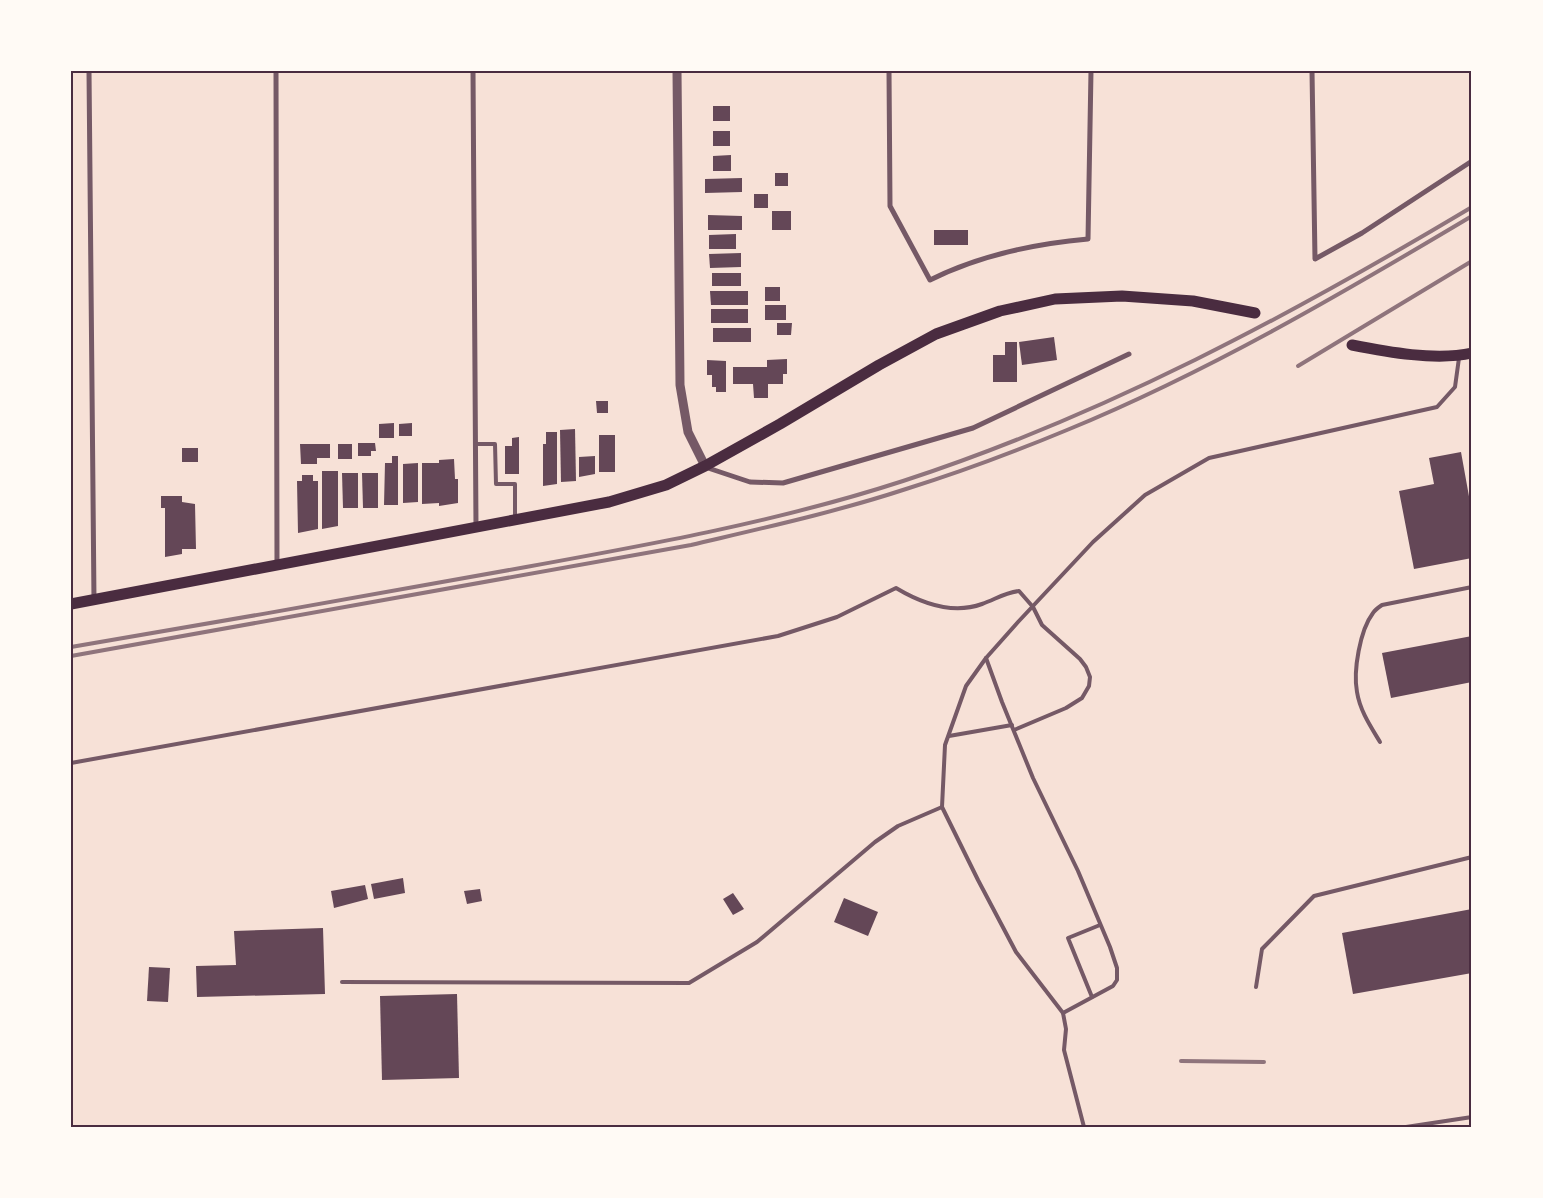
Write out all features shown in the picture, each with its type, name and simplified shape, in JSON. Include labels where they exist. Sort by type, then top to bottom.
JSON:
[{"type":"main road","points":[[71,604],[609,502],[666,486],[780,424],[879,365],[928,339],[1000,311],[1056,299],[1122,296],[1193,301],[1255,314]]},
{"type":"main road","points":[[1352,345],[1394,353],[1459,356],[1472,353]]},
{"type":"street","points":[[88,71],[94,600]]},
{"type":"street","points":[[276,71],[277,566]]},
{"type":"street","points":[[473,71],[476,527]]},
{"type":"street","points":[[678,71],[680,385],[688,432],[705,466],[750,482],[783,483],[973,428],[1129,354]]},
{"type":"street","points":[[889,71],[890,206],[930,280],[976,260],[1013,249],[1050,242],[1088,239],[1091,71]]},
{"type":"street","points":[[1312,71],[1315,259],[1362,233],[1472,160]]},
{"type":"lane","points":[[1084,1127],[1064,1050],[1066,1029],[1063,1013],[1016,952],[942,807],[945,745],[966,686],[986,658],[1093,542],[1145,495],[1209,458],[1437,407],[1455,387],[1459,356]]},
{"type":"lane","points":[[476,444],[496,444],[496,484],[515,484],[515,519]]},
{"type":"lane","points":[[1380,742],[1362,710],[1356,692],[1360,647],[1366,626],[1373,612],[1382,605],[1472,587]]},
{"type":"lane","points":[[71,763],[778,636],[837,617],[896,588],[919,601],[951,609],[980,605],[1006,592],[1019,591],[1033,607],[1042,625],[1080,659],[1090,677],[1089,686],[1082,698],[1014,730]]},
{"type":"lane","points":[[986,658],[1033,778],[1078,871],[1117,968],[1117,980],[1113,986],[1063,1013]]},
{"type":"lane","points":[[949,736],[1012,725]]},
{"type":"lane","points":[[342,982],[689,983],[757,942],[875,842],[898,826],[942,807]]},
{"type":"lane","points":[[1256,987],[1262,949],[1314,896],[1472,857]]},
{"type":"lane","points":[[1092,997],[1068,938],[1100,925]]},
{"type":"lane","points":[[1406,1127],[1472,1117]]},
{"type":"building","points":[[713,106],[730,106],[730,121],[713,121]]},
{"type":"building","points":[[713,131],[730,131],[730,146],[713,146]]},
{"type":"building","points":[[731,155],[731,171],[713,171],[713,156]]},
{"type":"building","points":[[775,173],[788,173],[788,186],[775,186]]},
{"type":"building","points":[[742,178],[742,192],[705,193],[705,179]]},
{"type":"building","points":[[754,194],[768,194],[768,208],[754,208]]},
{"type":"building","points":[[772,211],[791,211],[791,230],[772,230]]},
{"type":"building","points":[[708,215],[742,216],[742,230],[708,230]]},
{"type":"building","points":[[934,230],[968,230],[968,245],[934,245]]},
{"type":"building","points":[[736,234],[736,249],[709,249],[709,235]]},
{"type":"building","points":[[741,253],[741,267],[710,268],[709,254]]},
{"type":"building","points":[[712,273],[741,273],[741,286],[712,286]]},
{"type":"building","points":[[765,287],[780,287],[780,301],[765,301]]},
{"type":"building","points":[[710,291],[748,291],[748,305],[711,305]]},
{"type":"building","points":[[765,305],[786,305],[786,320],[765,320]]},
{"type":"building","points":[[711,309],[748,309],[748,323],[711,323]]},
{"type":"building","points":[[777,323],[792,323],[791,335],[777,335]]},
{"type":"building","points":[[713,328],[751,328],[751,342],[713,342]]},
{"type":"building","points":[[1054,337],[1057,360],[1022,365],[1019,342]]},
{"type":"building","points":[[1005,342],[1017,342],[1017,382],[993,382],[993,355],[1005,355]]},
{"type":"building","points":[[787,359],[787,374],[783,374],[783,384],[768,384],[768,398],[754,398],[753,384],[733,384],[733,367],[767,367],[767,360]]},
{"type":"building","points":[[707,360],[726,361],[726,392],[716,392],[716,387],[712,387],[712,375],[707,375]]},
{"type":"building","points":[[596,401],[608,401],[608,413],[597,413]]},
{"type":"building","points":[[394,423],[394,438],[379,438],[379,424]]},
{"type":"building","points":[[412,423],[412,436],[399,436],[399,424]]},
{"type":"building","points":[[575,429],[576,481],[561,482],[560,430]]},
{"type":"building","points":[[546,432],[557,432],[557,484],[543,486],[543,444],[546,444]]},
{"type":"building","points":[[599,435],[615,435],[615,472],[599,472]]},
{"type":"building","points":[[519,437],[519,474],[505,474],[505,446],[512,446],[512,438]]},
{"type":"building","points":[[358,443],[375,443],[376,451],[371,451],[371,456],[358,456]]},
{"type":"building","points":[[300,444],[330,444],[330,458],[317,458],[317,464],[301,464]]},
{"type":"building","points":[[338,444],[352,444],[352,459],[338,459]]},
{"type":"building","points":[[182,448],[198,448],[198,462],[182,462]]},
{"type":"building","points":[[1461,452],[1472,513],[1472,558],[1414,569],[1399,491],[1434,484],[1429,458]]},
{"type":"building","points":[[392,456],[398,456],[398,505],[384,505],[385,463],[392,463]]},
{"type":"building","points":[[595,456],[595,474],[579,477],[579,457]]},
{"type":"building","points":[[454,459],[455,479],[458,479],[458,503],[439,506],[439,503],[422,504],[422,463],[439,463],[439,460]]},
{"type":"building","points":[[418,463],[418,502],[403,503],[403,464]]},
{"type":"building","points":[[322,471],[338,471],[338,526],[322,529]]},
{"type":"building","points":[[342,473],[358,473],[358,508],[343,508]]},
{"type":"building","points":[[362,473],[378,473],[378,508],[363,508]]},
{"type":"building","points":[[302,475],[313,475],[313,481],[318,481],[318,529],[298,533],[297,481],[302,481]]},
{"type":"building","points":[[161,496],[182,496],[182,502],[195,504],[196,549],[182,549],[182,554],[165,557],[165,508],[161,508]]},
{"type":"building","points":[[1472,636],[1472,682],[1391,698],[1382,653]]},
{"type":"building","points":[[403,878],[405,893],[374,899],[371,884]]},
{"type":"building","points":[[365,885],[368,899],[334,908],[331,891]]},
{"type":"building","points":[[480,889],[482,901],[467,904],[464,891]]},
{"type":"building","points":[[733,893],[744,909],[733,915],[723,899]]},
{"type":"building","points":[[844,898],[878,912],[868,936],[834,922]]},
{"type":"building","points":[[1472,909],[1472,973],[1353,994],[1342,933]]},
{"type":"building","points":[[323,928],[325,994],[197,997],[196,966],[236,965],[234,931]]},
{"type":"building","points":[[149,967],[170,968],[168,1002],[147,1001]]},
{"type":"building","points":[[457,994],[459,1078],[382,1080],[380,996]]},
{"type":"railway","points":[[71,647],[412,588],[669,540],[763,520],[903,481],[978,455],[1052,426],[1195,360],[1335,286],[1472,207]]},
{"type":"railway","points":[[71,656],[691,545],[853,505],[947,476],[1067,430],[1171,383],[1273,331],[1472,216]]},
{"type":"railway","points":[[1298,366],[1472,261]]},
{"type":"railway","points":[[1181,1061],[1264,1062]]}]
